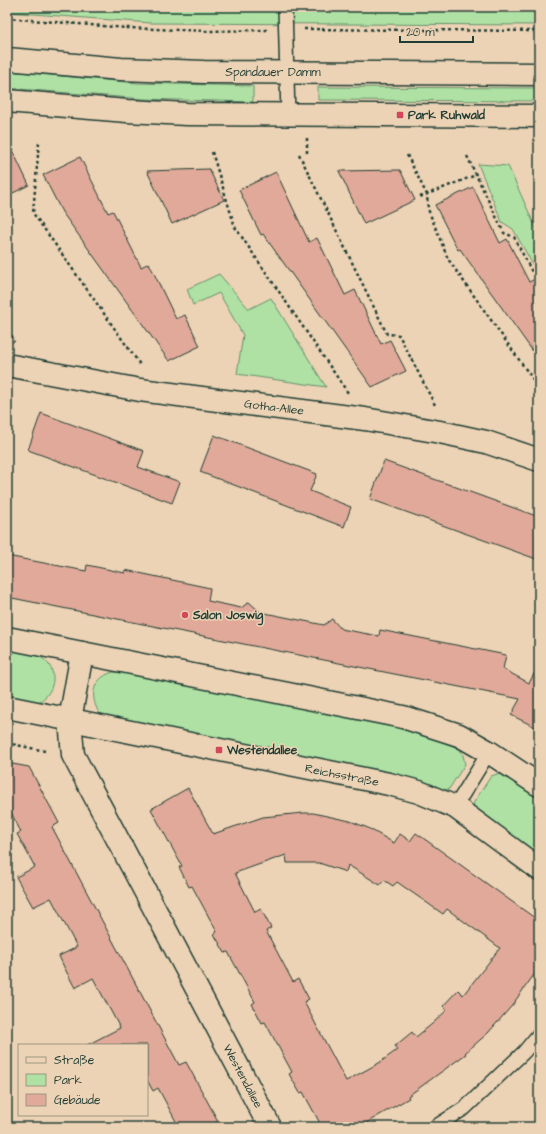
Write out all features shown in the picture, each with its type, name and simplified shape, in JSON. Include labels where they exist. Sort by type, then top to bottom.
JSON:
[{"type":"main road","name":"Spandauer Damm","points":[[7,59],[121,69],[204,72],[539,74]]},
{"type":"main road","points":[[7,101],[187,114],[539,116]]},
{"type":"main road","name":"Gotha-Allee","points":[[12,356],[140,390],[365,419],[440,432],[486,442],[539,460]]},
{"type":"main road","points":[[7,638],[404,717],[459,735],[489,752],[539,785]]},
{"type":"main road","name":"Westendallee","points":[[82,653],[70,720],[73,755],[270,1127]]},
{"type":"main road","name":"Reichsstraße","points":[[7,707],[388,784],[419,792],[455,807],[539,869]]},
{"type":"lane","points":[[285,7],[288,115]]},
{"type":"lane","points":[[455,807],[489,752]]},
{"type":"lane","points":[[435,1127],[465,1108],[524,1052],[539,1034]]},
{"type":"path","points":[[39,142],[33,213],[141,367]]},
{"type":"path","points":[[212,152],[235,227],[350,395]]},
{"type":"path","points":[[299,154],[387,334],[399,335],[437,410]]},
{"type":"path","points":[[407,155],[427,195],[428,209],[448,259],[539,388]]},
{"type":"path","points":[[467,156],[504,233],[514,237],[533,274],[539,274]]},
{"type":"path","points":[[420,197],[476,175]]},
{"type":"path","points":[[7,324],[12,356]]},
{"type":"path","points":[[7,743],[45,751]]},
{"type":"green space","points":[[7,7],[539,7],[539,25],[151,23],[7,12]]},
{"type":"green space","points":[[7,71],[137,83],[253,86],[253,102],[144,99],[7,88]]},
{"type":"green space","points":[[318,87],[539,88],[539,101],[318,100]]},
{"type":"green space","points":[[478,164],[508,166],[539,235],[539,268],[533,265],[513,229],[502,222]]},
{"type":"green space","points":[[219,274],[249,309],[271,298],[326,387],[237,374],[243,335],[219,293],[193,305],[187,289]]},
{"type":"green space","points":[[7,649],[34,654],[42,658],[48,664],[52,671],[52,686],[49,693],[43,699],[28,705],[7,701]]},
{"type":"green space","points":[[113,672],[127,672],[401,728],[460,749],[465,764],[449,789],[439,791],[102,717],[95,704],[94,691],[96,685],[105,675]]},
{"type":"green space","points":[[500,773],[506,774],[539,798],[539,860],[473,807],[474,802],[491,776]]},
{"type":"building","points":[[7,139],[29,185],[7,196]]},
{"type":"building","points":[[80,157],[108,213],[113,211],[141,267],[149,263],[176,319],[185,315],[200,346],[169,361],[62,212],[43,175]]},
{"type":"building","points":[[209,169],[224,200],[172,224],[147,171]]},
{"type":"building","points":[[400,170],[415,200],[364,224],[339,171]]},
{"type":"building","points":[[276,172],[309,242],[317,238],[345,295],[355,290],[381,344],[390,340],[406,371],[372,387],[263,234],[261,235],[239,190]]},
{"type":"building","points":[[473,187],[500,243],[507,239],[529,282],[539,277],[539,360],[460,249],[458,250],[435,205]]},
{"type":"building","points":[[41,413],[144,451],[138,467],[180,482],[172,503],[28,450]]},
{"type":"building","points":[[214,435],[317,474],[310,491],[351,507],[344,527],[200,472]]},
{"type":"building","points":[[384,461],[539,517],[539,560],[370,499]]},
{"type":"building","points":[[7,556],[86,571],[87,565],[125,573],[125,570],[210,588],[208,601],[241,608],[249,602],[260,612],[324,625],[332,619],[341,629],[379,636],[380,630],[506,655],[503,669],[529,683],[539,665],[539,729],[511,715],[520,699],[7,597]]},
{"type":"building","points":[[7,763],[29,767],[59,823],[52,827],[179,1065],[186,1062],[218,1121],[207,1127],[179,1127],[158,1088],[153,1091],[148,1082],[148,1044],[89,1044],[120,1028],[93,978],[75,988],[59,956],[77,947],[51,898],[33,907],[16,877],[35,867],[17,834],[21,832],[7,805]]},
{"type":"building","points":[[188,788],[213,834],[263,817],[303,813],[313,813],[350,821],[368,828],[394,843],[400,834],[410,841],[416,833],[539,921],[539,968],[516,1001],[488,1033],[465,1053],[466,1054],[408,1096],[409,1098],[359,1127],[322,1127],[303,1092],[300,1093],[289,1074],[292,1072],[265,1022],[262,1023],[252,1004],[255,1002],[228,952],[225,953],[214,934],[217,932],[192,886],[189,887],[179,867],[182,866],[151,809]],"holes":[[[286,855],[287,863],[319,863],[346,872],[348,865],[380,885],[384,880],[393,886],[397,882],[443,914],[447,909],[500,948],[463,995],[458,990],[443,1006],[447,1010],[432,1024],[416,1037],[412,1032],[395,1046],[397,1050],[379,1063],[346,1081],[304,1002],[309,999],[298,979],[293,982],[266,931],[271,928],[261,909],[255,912],[235,873]]]},
{"type":"place","name":"Park Ruhwald","points":[[400,115]]},
{"type":"place","name":"Salon Joswig","points":[[185,615]]},
{"type":"place","name":"Westendallee","points":[[219,750]]}]
